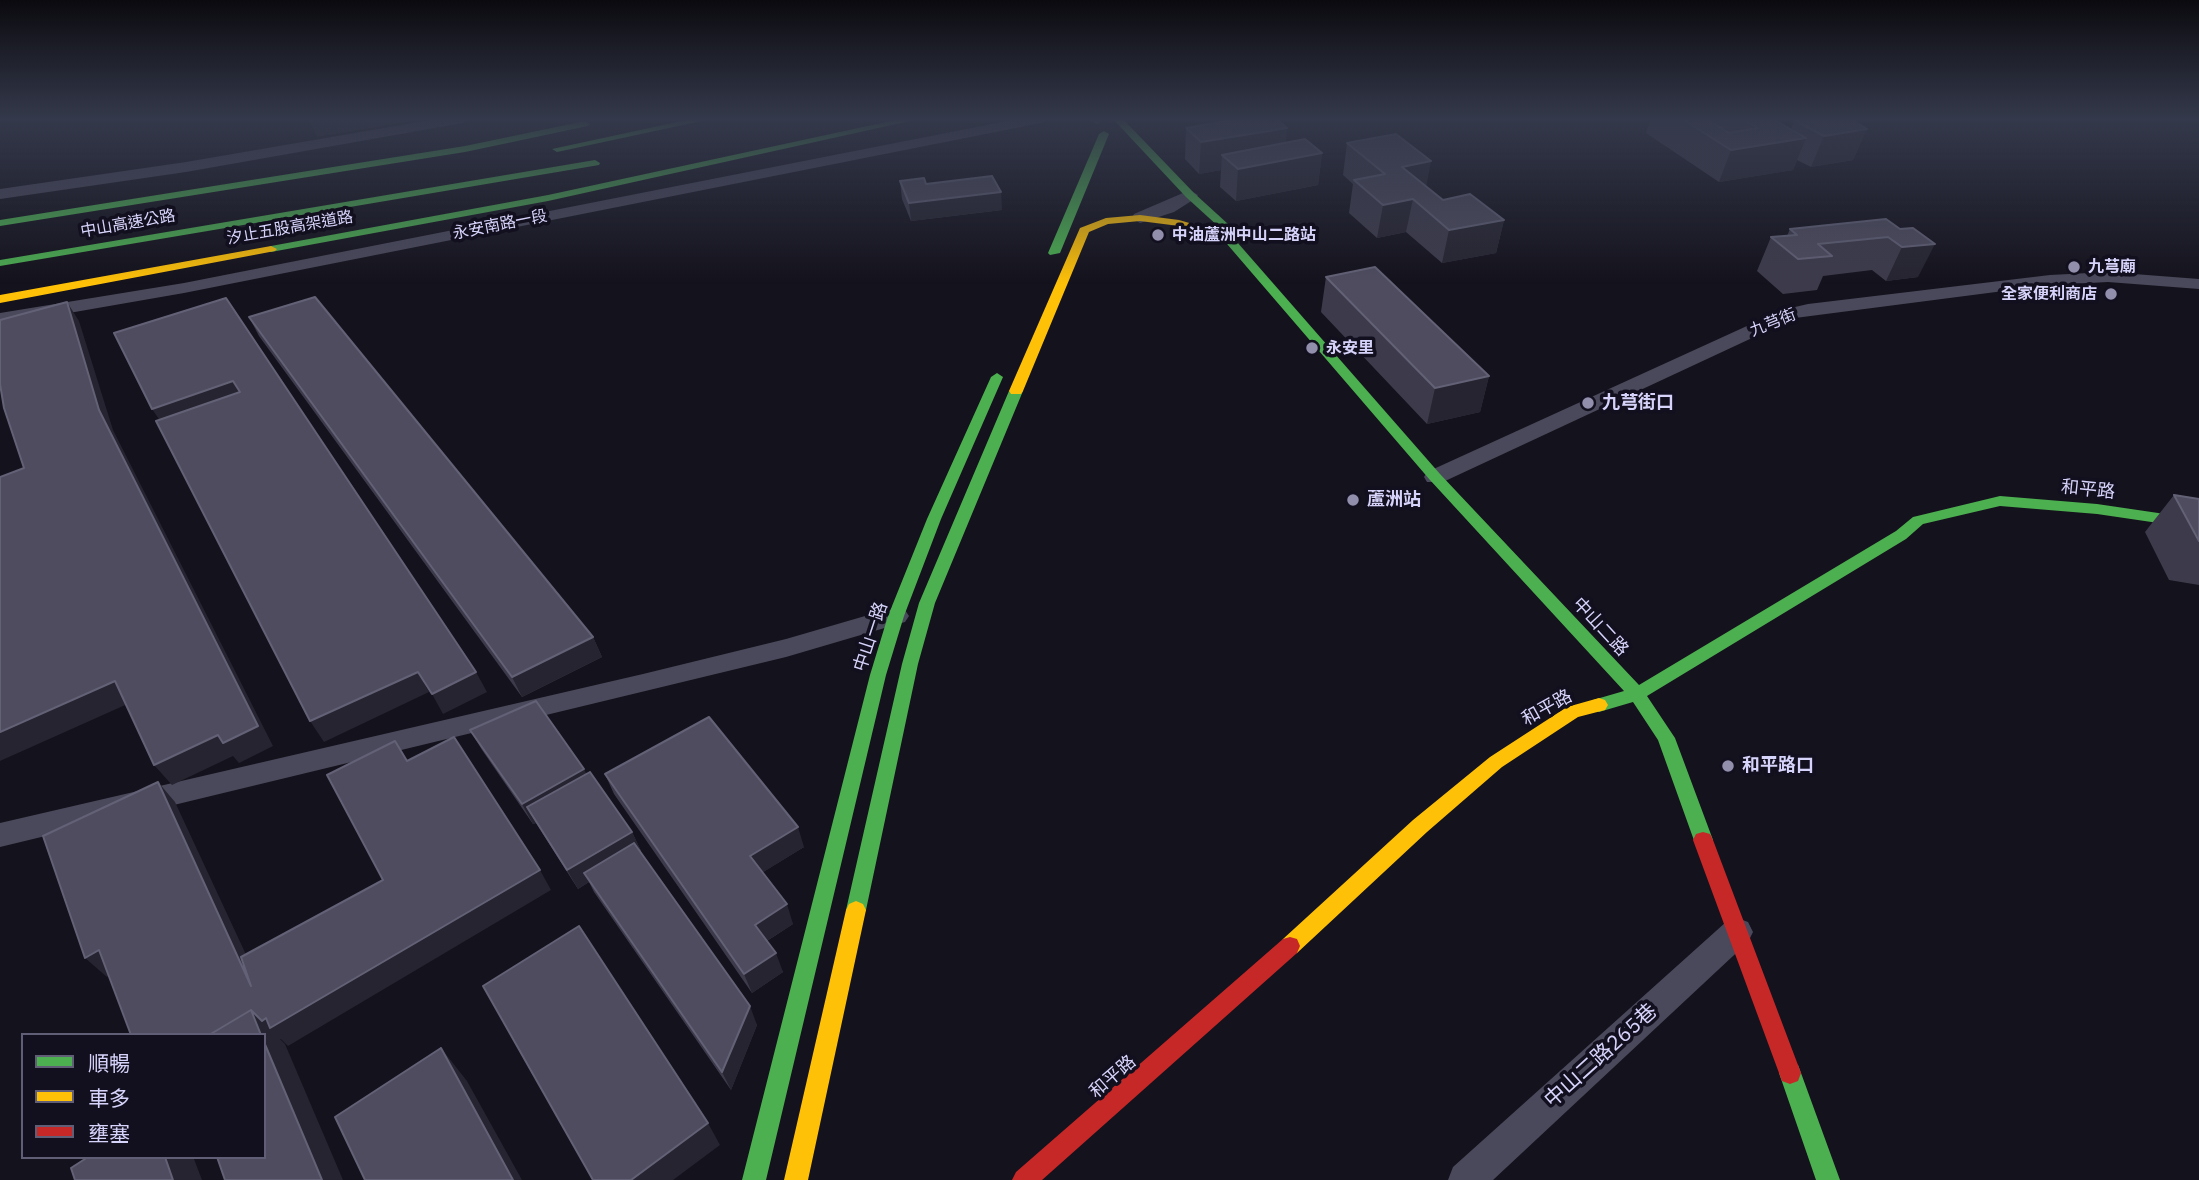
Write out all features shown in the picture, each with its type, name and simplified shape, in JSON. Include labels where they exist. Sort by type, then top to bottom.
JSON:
[{"type":"main road","points":[[0,223],[307,174]]},
{"type":"main road","name":"中山高速公路","points":[[0,263],[525,174]]},
{"type":"main road","name":"汐止五股高架道路","points":[[0,299],[548,198],[659,174]]},
{"type":"main road","points":[[1045,274],[1080,174]]},
{"type":"main road","name":"中山二路","points":[[1170,174],[1224,226],[1225,235],[1435,477],[1637,695],[1666,738],[1737,932],[1755,972],[1828,1180]]},
{"type":"main road","points":[[1112,208],[1140,218]]},
{"type":"main road","points":[[796,1180],[910,664],[927,603],[1084,230],[1105,221],[1140,218],[1179,223],[1225,235]]},
{"type":"main road","name":"中山一路","points":[[754,1180],[875,688],[896,616],[934,519],[1004,361]]},
{"type":"main road","name":"和平路","points":[[1024,1180],[1496,762],[1573,712],[1637,695],[1901,535],[1918,520],[2000,501],[2097,509],[2199,524]]},
{"type":"street","points":[[0,194],[137,174]]},
{"type":"street","name":"永安南路一段","points":[[0,319],[184,288],[762,174]]},
{"type":"street","points":[[1140,218],[1168,208],[1190,195]]},
{"type":"street","name":"九芎街","points":[[1435,477],[1789,314],[2050,280],[2140,278],[2199,272]]},
{"type":"street","name":"九芎街","points":[[2140,278],[2199,284]]},
{"type":"street","points":[[0,835],[656,681],[786,648],[896,616]]},
{"type":"street","name":"中山二路265巷","points":[[1466,1180],[1737,932]]},
{"type":"building","points":[[1385,174],[1411,174],[1443,200],[1470,194],[1504,220],[1449,230],[1413,199],[1383,205],[1354,180]]},
{"type":"building","points":[[992,176],[1001,192],[909,203],[900,181],[924,178],[926,184]]},
{"type":"building","points":[[1886,219],[1900,229],[1913,228],[1935,244],[1902,247],[1888,237],[1818,244],[1832,256],[1798,259],[1771,237],[1797,235],[1790,229]]},
{"type":"building","points":[[1375,267],[1489,376],[1435,388],[1326,277]]},
{"type":"building","points":[[315,297],[593,637],[512,677],[249,317]]},
{"type":"building","points":[[226,298],[476,672],[432,694],[418,672],[310,721],[156,421],[240,392],[233,381],[152,409],[114,333]]},
{"type":"building","points":[[67,302],[99,410],[258,726],[223,743],[218,735],[154,765],[115,681],[0,732],[0,477],[24,468],[4,408],[0,384],[0,320]]},
{"type":"building","points":[[2174,495],[2199,499],[2199,541]]},
{"type":"building","points":[[536,701],[584,769],[522,804],[470,730]]},
{"type":"building","points":[[709,717],[798,827],[750,856],[787,904],[755,925],[776,953],[744,974],[605,774]]},
{"type":"building","points":[[454,737],[540,870],[270,1028],[266,1018],[262,1021],[251,1010],[212,1033],[130,1033],[99,950],[85,958],[43,836],[158,782],[251,986],[241,957],[383,880],[327,775],[395,741],[407,761]]},
{"type":"building","points":[[590,772],[632,832],[567,870],[527,807]]},
{"type":"building","points":[[634,843],[750,1006],[722,1072],[584,873]]},
{"type":"building","points":[[579,926],[708,1123],[631,1180],[593,1180],[483,986]]},
{"type":"building","points":[[251,1010],[260,1033],[212,1033]]},
{"type":"building","points":[[266,1047],[322,1180],[225,1180],[218,1159],[266,1159]]},
{"type":"building","points":[[441,1048],[513,1180],[365,1180],[335,1117]]},
{"type":"building","points":[[85,1159],[166,1159],[173,1180],[75,1180],[71,1168]]},
{"type":"traffic: fast","points":[[0,223],[307,174]]},
{"type":"traffic: fast","points":[[0,263],[529,174]]},
{"type":"traffic: fast","points":[[271,249],[548,198],[659,174]]},
{"type":"traffic: fast","points":[[1054,253],[1087,174]]},
{"type":"traffic: fast","points":[[1170,174],[1224,226],[1225,235],[1435,477],[1637,694],[1666,738],[1703,840]]},
{"type":"traffic: fast","points":[[754,1180],[878,675],[896,616],[934,519],[997,377]]},
{"type":"traffic: fast","points":[[856,910],[910,664],[927,603],[1016,391]]},
{"type":"traffic: fast","points":[[1599,705],[1637,694],[1901,535],[1918,520],[2000,501],[2097,509],[2199,524]]},
{"type":"traffic: fast","points":[[1790,1073],[1828,1180]]},
{"type":"traffic: slow","points":[[1016,391],[1084,230],[1106,221],[1140,218],[1179,223],[1225,235]]},
{"type":"traffic: slow","points":[[0,299],[271,249]]},
{"type":"traffic: slow","points":[[1290,946],[1420,826],[1496,762],[1573,712],[1599,705]]},
{"type":"traffic: slow","points":[[796,1180],[856,910]]},
{"type":"traffic: jam","points":[[1703,840],[1790,1073]]},
{"type":"traffic: jam","points":[[1024,1180],[1290,946]]},
{"type":"place","name":"中油蘆洲中山二路站","points":[[1158,235]]},
{"type":"place","name":"九芎廟","points":[[2074,267]]},
{"type":"place","name":"全家便利商店","points":[[2111,294]]},
{"type":"place","name":"永安里","points":[[1312,348]]},
{"type":"place","name":"九芎街口","points":[[1588,403]]},
{"type":"place","name":"蘆洲站","points":[[1353,500]]},
{"type":"place","name":"和平路口","points":[[1728,766]]}]
